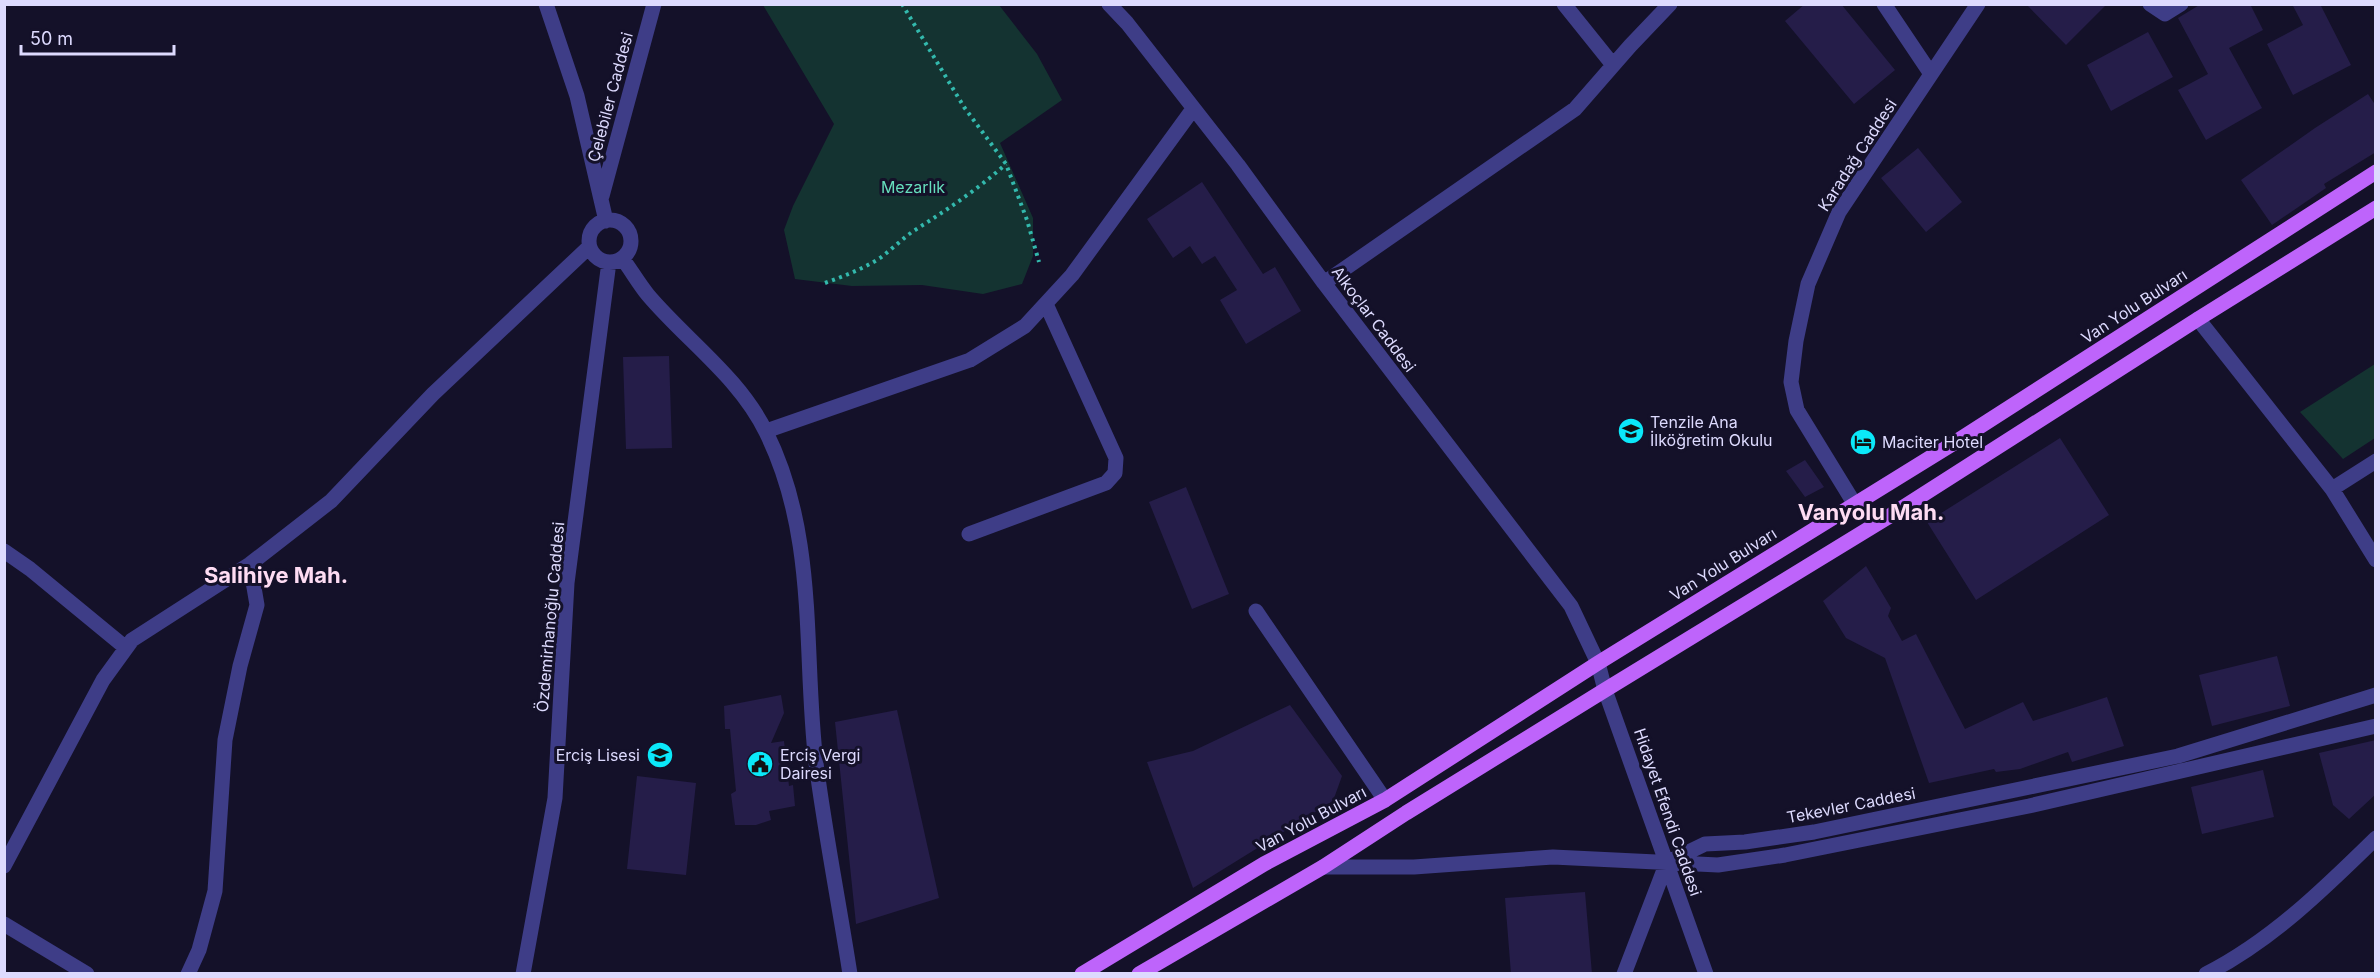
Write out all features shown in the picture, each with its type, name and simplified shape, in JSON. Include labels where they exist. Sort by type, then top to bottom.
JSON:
[{"type":"main road","name":"Van Yolu Bulvarı","points":[[1082,974],[1264,864],[1384,800],[1598,663],[1972,431],[2376,172]]},
{"type":"main road","points":[[1139,974],[1323,867],[1406,813],[1888,517],[2376,208]]},
{"type":"street","points":[[546,4],[577,96],[606,221]]},
{"type":"street","name":"Çelebiler Caddesi","points":[[601,199],[654,4]]},
{"type":"street","name":"Alkoçlar Caddesi","points":[[1109,4],[1127,23],[1238,165],[1324,284],[1571,606],[1598,663]]},
{"type":"street","points":[[1564,4],[1613,65]]},
{"type":"street","points":[[1324,284],[1575,109],[1670,4]]},
{"type":"street","points":[[1884,4],[1931,74]]},
{"type":"street","name":"Karadağ Caddesi","points":[[1854,503],[1797,410],[1791,382],[1796,341],[1808,284],[1839,212],[1978,4]]},
{"type":"street","points":[[2150,4],[2165,14],[2181,4]]},
{"type":"street","points":[[766,431],[970,360],[1025,326],[1072,275],[1193,109]]},
{"type":"street","points":[[616,260],[630,247],[629,233],[620,223],[606,221],[594,228],[589,247],[597,258],[616,260],[734,384],[766,431],[778,461],[795,518],[804,566],[816,761],[850,974]]},
{"type":"street","points":[[4,866],[103,680],[132,640],[250,564],[331,501],[433,394],[589,247]]},
{"type":"street","name":"Özdemirhanoğlu Caddesi","points":[[523,974],[555,798],[567,583],[616,260]]},
{"type":"street","points":[[969,534],[1106,483],[1115,472],[1116,458],[1046,304]]},
{"type":"street","points":[[2198,319],[2332,489],[2376,560]]},
{"type":"street","points":[[2332,489],[2376,461]]},
{"type":"street","points":[[4,551],[30,568],[126,648]]},
{"type":"street","points":[[188,974],[199,950],[215,891],[225,740],[240,666],[257,605],[250,564]]},
{"type":"street","points":[[1256,611],[1384,800]]},
{"type":"street","name":"Hidayet Efendi Caddesi","points":[[1598,663],[1605,690],[1706,974]]},
{"type":"street","name":"Tekevler Caddesi","points":[[1323,867],[1414,867],[1553,857],[1667,862],[1705,844],[1745,842],[1815,832],[2178,756],[2376,695]]},
{"type":"street","points":[[1624,974],[1667,862],[1718,865],[1785,855],[2029,806],[2376,726]]},
{"type":"street","points":[[2206,974],[2250,948],[2288,919],[2376,838]]},
{"type":"street","points":[[4,924],[87,974]]},
{"type":"path","points":[[902,4],[964,107],[1006,164],[1027,220],[1039,262]]},
{"type":"path","points":[[825,283],[855,272],[880,257],[899,241],[986,182],[1006,164]]},
{"type":"green space","name":"Mezarlık","points":[[763,5],[999,5],[1037,54],[1062,100],[1000,143],[1033,218],[1033,256],[1022,284],[983,294],[922,285],[852,286],[795,279],[784,230],[793,206],[834,124]]},
{"type":"green space","points":[[2375,364],[2375,438],[2343,459],[2300,412]]},
{"type":"building","points":[[1805,4],[1841,4],[1895,70],[1854,104],[1785,21]]},
{"type":"building","points":[[2026,4],[2107,4],[2066,45]]},
{"type":"building","points":[[2201,4],[2250,4],[2263,30],[2229,48],[2262,108],[2206,140],[2178,90],[2208,74],[2178,18]]},
{"type":"building","points":[[2292,4],[2320,4],[2351,65],[2293,95],[2267,44],[2303,25]]},
{"type":"building","points":[[2148,32],[2173,77],[2111,111],[2087,65]]},
{"type":"building","points":[[2368,94],[2376,106],[2376,152],[2324,184],[2326,188],[2272,225],[2241,180]]},
{"type":"building","points":[[1918,148],[1962,202],[1926,232],[1881,178]]},
{"type":"building","points":[[1202,182],[1263,274],[1275,267],[1301,311],[1246,344],[1220,300],[1237,290],[1215,256],[1202,264],[1190,246],[1173,258],[1147,219]]},
{"type":"building","points":[[669,356],[672,448],[626,449],[623,357]]},
{"type":"building","points":[[2060,438],[2109,515],[1976,600],[1927,522]]},
{"type":"building","points":[[1805,460],[1824,487],[1805,497],[1786,471]]},
{"type":"building","points":[[1186,487],[1229,594],[1192,609],[1149,502]]},
{"type":"building","points":[[1866,566],[1891,608],[1888,616],[1902,641],[1916,634],[1965,729],[2023,702],[2033,721],[2107,697],[2124,746],[2072,762],[2068,752],[2020,769],[1996,772],[1994,769],[1929,783],[1885,658],[1846,638],[1823,601]]},
{"type":"building","points":[[2277,656],[2290,706],[2212,726],[2199,675]]},
{"type":"building","name":"Erciş Vergi Dairesi","points":[[781,695],[784,713],[771,743],[784,741],[789,786],[793,785],[795,806],[769,811],[771,820],[756,825],[735,825],[731,794],[736,791],[730,729],[725,729],[724,706]]},
{"type":"building","points":[[1290,705],[1342,776],[1333,801],[1193,888],[1147,762],[1193,751]]},
{"type":"building","points":[[897,710],[939,898],[856,924],[835,722]]},
{"type":"building","points":[[2376,740],[2376,794],[2349,819],[2333,805],[2319,753]]},
{"type":"building","points":[[2263,770],[2274,817],[2202,834],[2191,787]]},
{"type":"building","points":[[637,776],[696,783],[686,875],[627,869]]},
{"type":"building","points":[[1585,892],[1592,974],[1511,974],[1505,898]]},
{"type":"place","name":"Tenzile Ana İlköğretim Okulu","points":[[1631,431]]},
{"type":"place","name":"Maciter Hotel","points":[[1863,442]]},
{"type":"place","name":"Erciş Lisesi","points":[[660,755]]},
{"type":"place","name":"Erciş Vergi Dairesi","points":[[760,764]]},
{"type":"district","name":"Vanyolu Mah.","points":[[1871,512]]},
{"type":"district","name":"Salihiye Mah.","points":[[276,575]]}]
